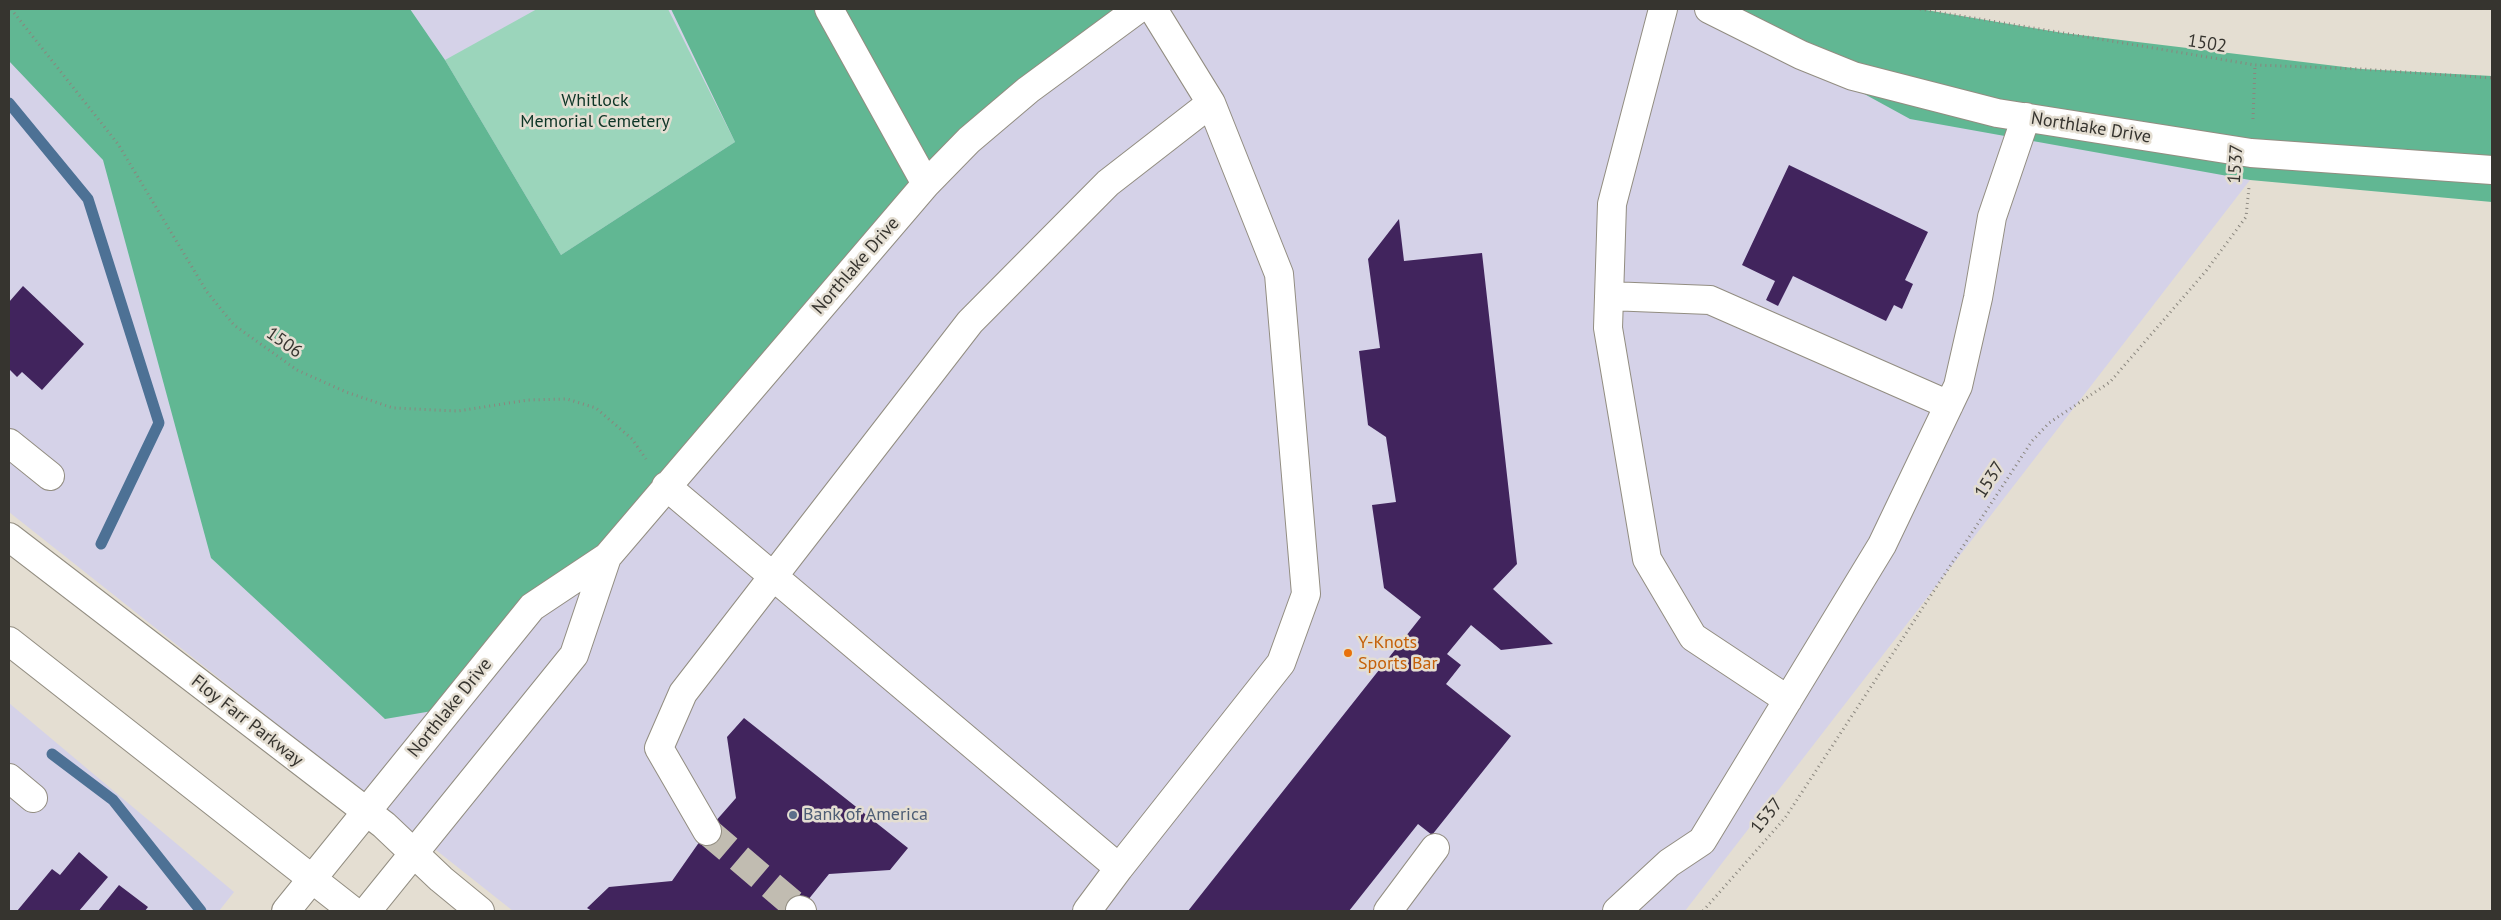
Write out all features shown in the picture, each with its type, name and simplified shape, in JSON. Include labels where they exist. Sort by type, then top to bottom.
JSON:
[{"type":"street","points":[[829,9],[926,184]]},
{"type":"street","name":"Northlake Drive","points":[[286,911],[532,607],[607,557],[926,184],[969,140],[1028,90],[1138,9]]},
{"type":"street","points":[[1087,911],[1281,662],[1306,594],[1279,274],[1211,104],[1152,9]]},
{"type":"street","points":[[1663,9],[1612,204],[1608,328],[1647,560],[1693,637],[1788,700]]},
{"type":"street","name":"Northlake Drive","points":[[1709,9],[1801,55],[1854,76],[1997,113],[2252,153],[2492,170]]},
{"type":"street","points":[[707,831],[659,748],[683,693],[775,577],[970,322],[1108,183],[1211,104]]},
{"type":"street","points":[[1617,911],[1669,863],[1702,841],[1882,545],[1958,386],[1978,298],[1992,217],[2026,117]]},
{"type":"street","points":[[1609,296],[1710,300],[1949,405]]},
{"type":"street","points":[[9,443],[50,476]]},
{"type":"street","points":[[666,486],[1119,868]]},
{"type":"street","name":"Floy Farr Parkway","points":[[9,537],[366,811],[480,911]]},
{"type":"street","name":"Northlake Drive","points":[[367,911],[574,655],[607,557]]},
{"type":"street","points":[[9,641],[353,911]]},
{"type":"street","points":[[9,778],[33,798]]},
{"type":"street","points":[[1388,911],[1435,848]]},
{"type":"path","name":"1506","points":[[11,9],[118,144],[207,292],[234,325],[297,370],[346,392],[393,408],[458,411],[528,400],[566,399],[596,408],[632,439],[666,486]]},
{"type":"path","name":"1502","points":[[1920,9],[2255,65],[2361,69],[2492,78]]},
{"type":"path","name":"1537","points":[[1703,911],[1785,818],[2032,441],[2049,423],[2110,382],[2206,271],[2246,217],[2252,153],[2255,65]]},
{"type":"shaded area","points":[[9,9],[1708,9],[2026,117],[2250,180],[1685,911],[513,911],[9,512]]},
{"type":"shaded area","points":[[9,703],[234,892],[219,911],[9,911]]},
{"type":"green space","points":[[9,9],[410,9],[445,60],[561,255],[735,142],[671,9],[1138,9],[1028,90],[607,557],[532,607],[450,708],[385,719],[211,558],[103,160],[9,61]]},
{"type":"green space","name":"Whitlock Memorial Cemetery","points":[[537,9],[668,9],[735,142],[561,255],[445,60]]},
{"type":"green space","points":[[1709,9],[1920,9],[2063,33],[2361,69],[2492,76],[2492,202],[2250,180],[1910,119]]},
{"type":"building","points":[[1789,165],[1928,232],[1905,280],[1913,284],[1902,309],[1894,305],[1886,321],[1793,276],[1778,306],[1766,300],[1775,281],[1742,265]]},
{"type":"building","points":[[1399,219],[1404,261],[1482,253],[1517,564],[1493,589],[1553,644],[1501,650],[1471,625],[1447,654],[1461,665],[1446,684],[1511,736],[1432,835],[1418,824],[1349,911],[1188,911],[1421,617],[1384,588],[1372,505],[1396,502],[1386,437],[1368,425],[1359,351],[1380,348],[1368,259]]},
{"type":"building","points":[[23,286],[84,344],[42,390],[22,372],[17,377],[9,369],[9,302]]},
{"type":"building","name":"Bank of America","points":[[744,718],[908,848],[890,870],[829,874],[799,911],[592,911],[587,908],[609,887],[672,881],[707,831],[736,798],[727,737]]},
{"type":"building","points":[[79,852],[108,877],[79,911],[17,911],[52,869],[60,875]]},
{"type":"building","points":[[119,885],[148,907],[145,911],[98,911]]},
{"type":"waterway","points":[[9,103],[88,199],[159,423],[101,544]]},
{"type":"waterway","points":[[52,754],[113,800],[201,911]]},
{"type":"tunnel","points":[[707,831],[800,910]]},
{"type":"place","name":"Y-Knots Sports Bar","points":[[1348,653]]},
{"type":"place","name":"Bank of America","points":[[793,815]]}]
